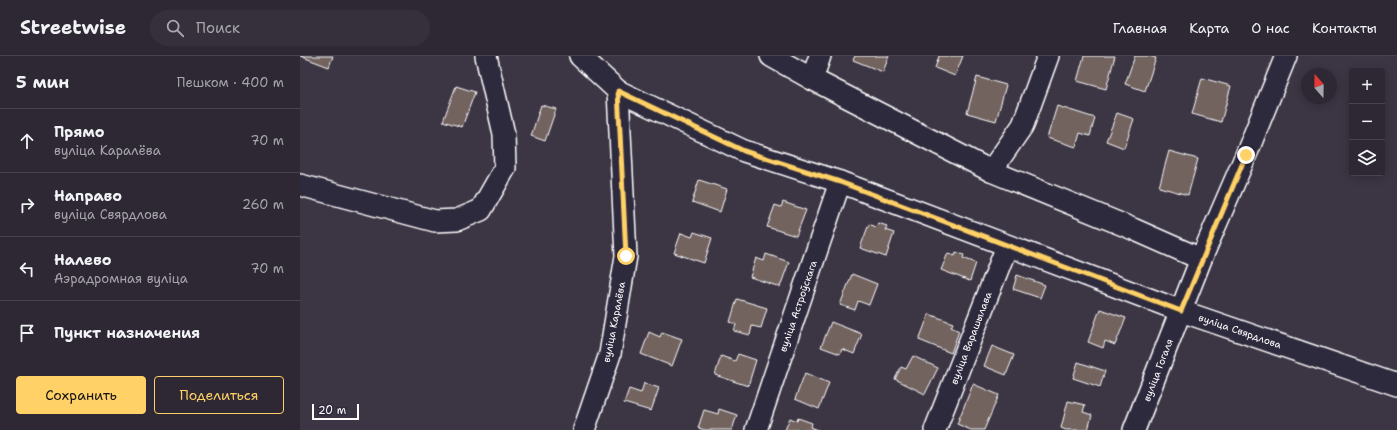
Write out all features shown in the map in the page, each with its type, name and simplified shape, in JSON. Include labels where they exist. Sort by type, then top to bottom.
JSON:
[{"type":"street","points":[[300,185],[435,221],[457,220],[481,210],[505,168],[504,134],[486,56]]},
{"type":"street","name":"вуліца Свярдлова","points":[[580,56],[618,91],[744,151],[840,182],[1181,311],[1397,385]]},
{"type":"street","points":[[771,56],[812,79],[991,171],[1126,226],[1201,259]]},
{"type":"street","points":[[812,79],[820,56]]},
{"type":"street","points":[[991,171],[1023,125],[1048,56]]},
{"type":"street","name":"вуліца Гогаля","points":[[1134,430],[1201,259],[1246,155],[1286,56]]},
{"type":"street","name":"вуліца Каралёва","points":[[584,430],[610,354],[626,256],[618,91]]},
{"type":"street","name":"вуліца Астроўскага","points":[[756,430],[840,182]]},
{"type":"street","name":"вуліца Варашылава","points":[[934,430],[1007,246]]},
{"type":"building","points":[[300,56],[333,56],[329,67]]},
{"type":"building","points":[[855,56],[889,56],[883,72],[853,60]]},
{"type":"building","points":[[939,56],[963,56],[955,76],[935,68]]},
{"type":"building","points":[[1084,56],[1115,56],[1106,89],[1077,81]]},
{"type":"building","points":[[1135,56],[1149,56],[1156,58],[1145,91],[1125,84]]},
{"type":"building","points":[[977,77],[1006,85],[996,121],[967,113]]},
{"type":"building","points":[[1202,78],[1231,86],[1221,122],[1192,114]]},
{"type":"building","points":[[456,86],[475,92],[462,127],[443,121]]},
{"type":"building","points":[[541,105],[556,109],[545,141],[531,136]]},
{"type":"building","points":[[1057,106],[1095,118],[1090,136],[1080,133],[1076,147],[1047,138]]},
{"type":"building","points":[[1117,113],[1134,119],[1124,148],[1106,141]]},
{"type":"building","points":[[1169,151],[1198,159],[1188,195],[1159,187]]},
{"type":"building","points":[[699,180],[727,189],[720,212],[692,202]]},
{"type":"building","points":[[783,202],[806,210],[796,236],[767,227],[775,205],[781,207]]},
{"type":"building","points":[[878,223],[887,226],[885,230],[894,233],[886,257],[860,248],[869,224],[876,227]]},
{"type":"building","points":[[694,232],[712,238],[704,263],[674,253],[681,233],[692,237]]},
{"type":"building","points":[[956,252],[964,255],[963,258],[976,263],[970,281],[941,270],[948,253],[955,256]]},
{"type":"building","points":[[766,254],[789,262],[780,287],[750,277],[756,258],[764,261]]},
{"type":"building","points":[[852,274],[877,284],[869,305],[858,301],[855,310],[840,305]]},
{"type":"building","points":[[1017,275],[1045,285],[1040,298],[1013,289]]},
{"type":"building","points":[[737,299],[767,308],[761,328],[752,326],[750,335],[734,331],[736,324],[730,322]]},
{"type":"building","points":[[1100,309],[1126,318],[1115,345],[1105,341],[1103,348],[1088,342]]},
{"type":"building","points":[[929,314],[953,323],[951,327],[959,331],[951,353],[919,340]]},
{"type":"building","points":[[831,322],[862,334],[854,354],[842,349],[840,354],[821,347]]},
{"type":"building","points":[[649,332],[660,337],[662,332],[682,339],[672,366],[641,354]]},
{"type":"building","points":[[992,346],[1014,355],[1006,375],[984,366]]},
{"type":"building","points":[[738,354],[756,360],[748,386],[715,375],[721,356],[735,361]]},
{"type":"building","points":[[913,356],[938,368],[925,394],[895,379],[901,367],[906,369]]},
{"type":"building","points":[[1078,362],[1105,371],[1100,387],[1073,378]]},
{"type":"building","points":[[805,373],[829,383],[819,409],[795,399]]},
{"type":"building","points":[[644,383],[659,388],[651,411],[624,403],[629,389],[641,393]]},
{"type":"building","points":[[973,384],[999,395],[984,430],[971,430],[957,424]]},
{"type":"building","points":[[1068,401],[1085,405],[1083,412],[1092,415],[1088,430],[1066,430],[1061,428]]},
{"type":"building","points":[[719,409],[737,415],[732,430],[705,430],[698,428],[704,410],[718,414]]},
{"type":"building","points":[[790,418],[797,421],[798,418],[812,423],[811,427],[818,430],[785,430]]},
{"type":"route","points":[[626,256],[618,91],[744,151],[840,182],[1181,311],[1201,259],[1246,155]]}]
